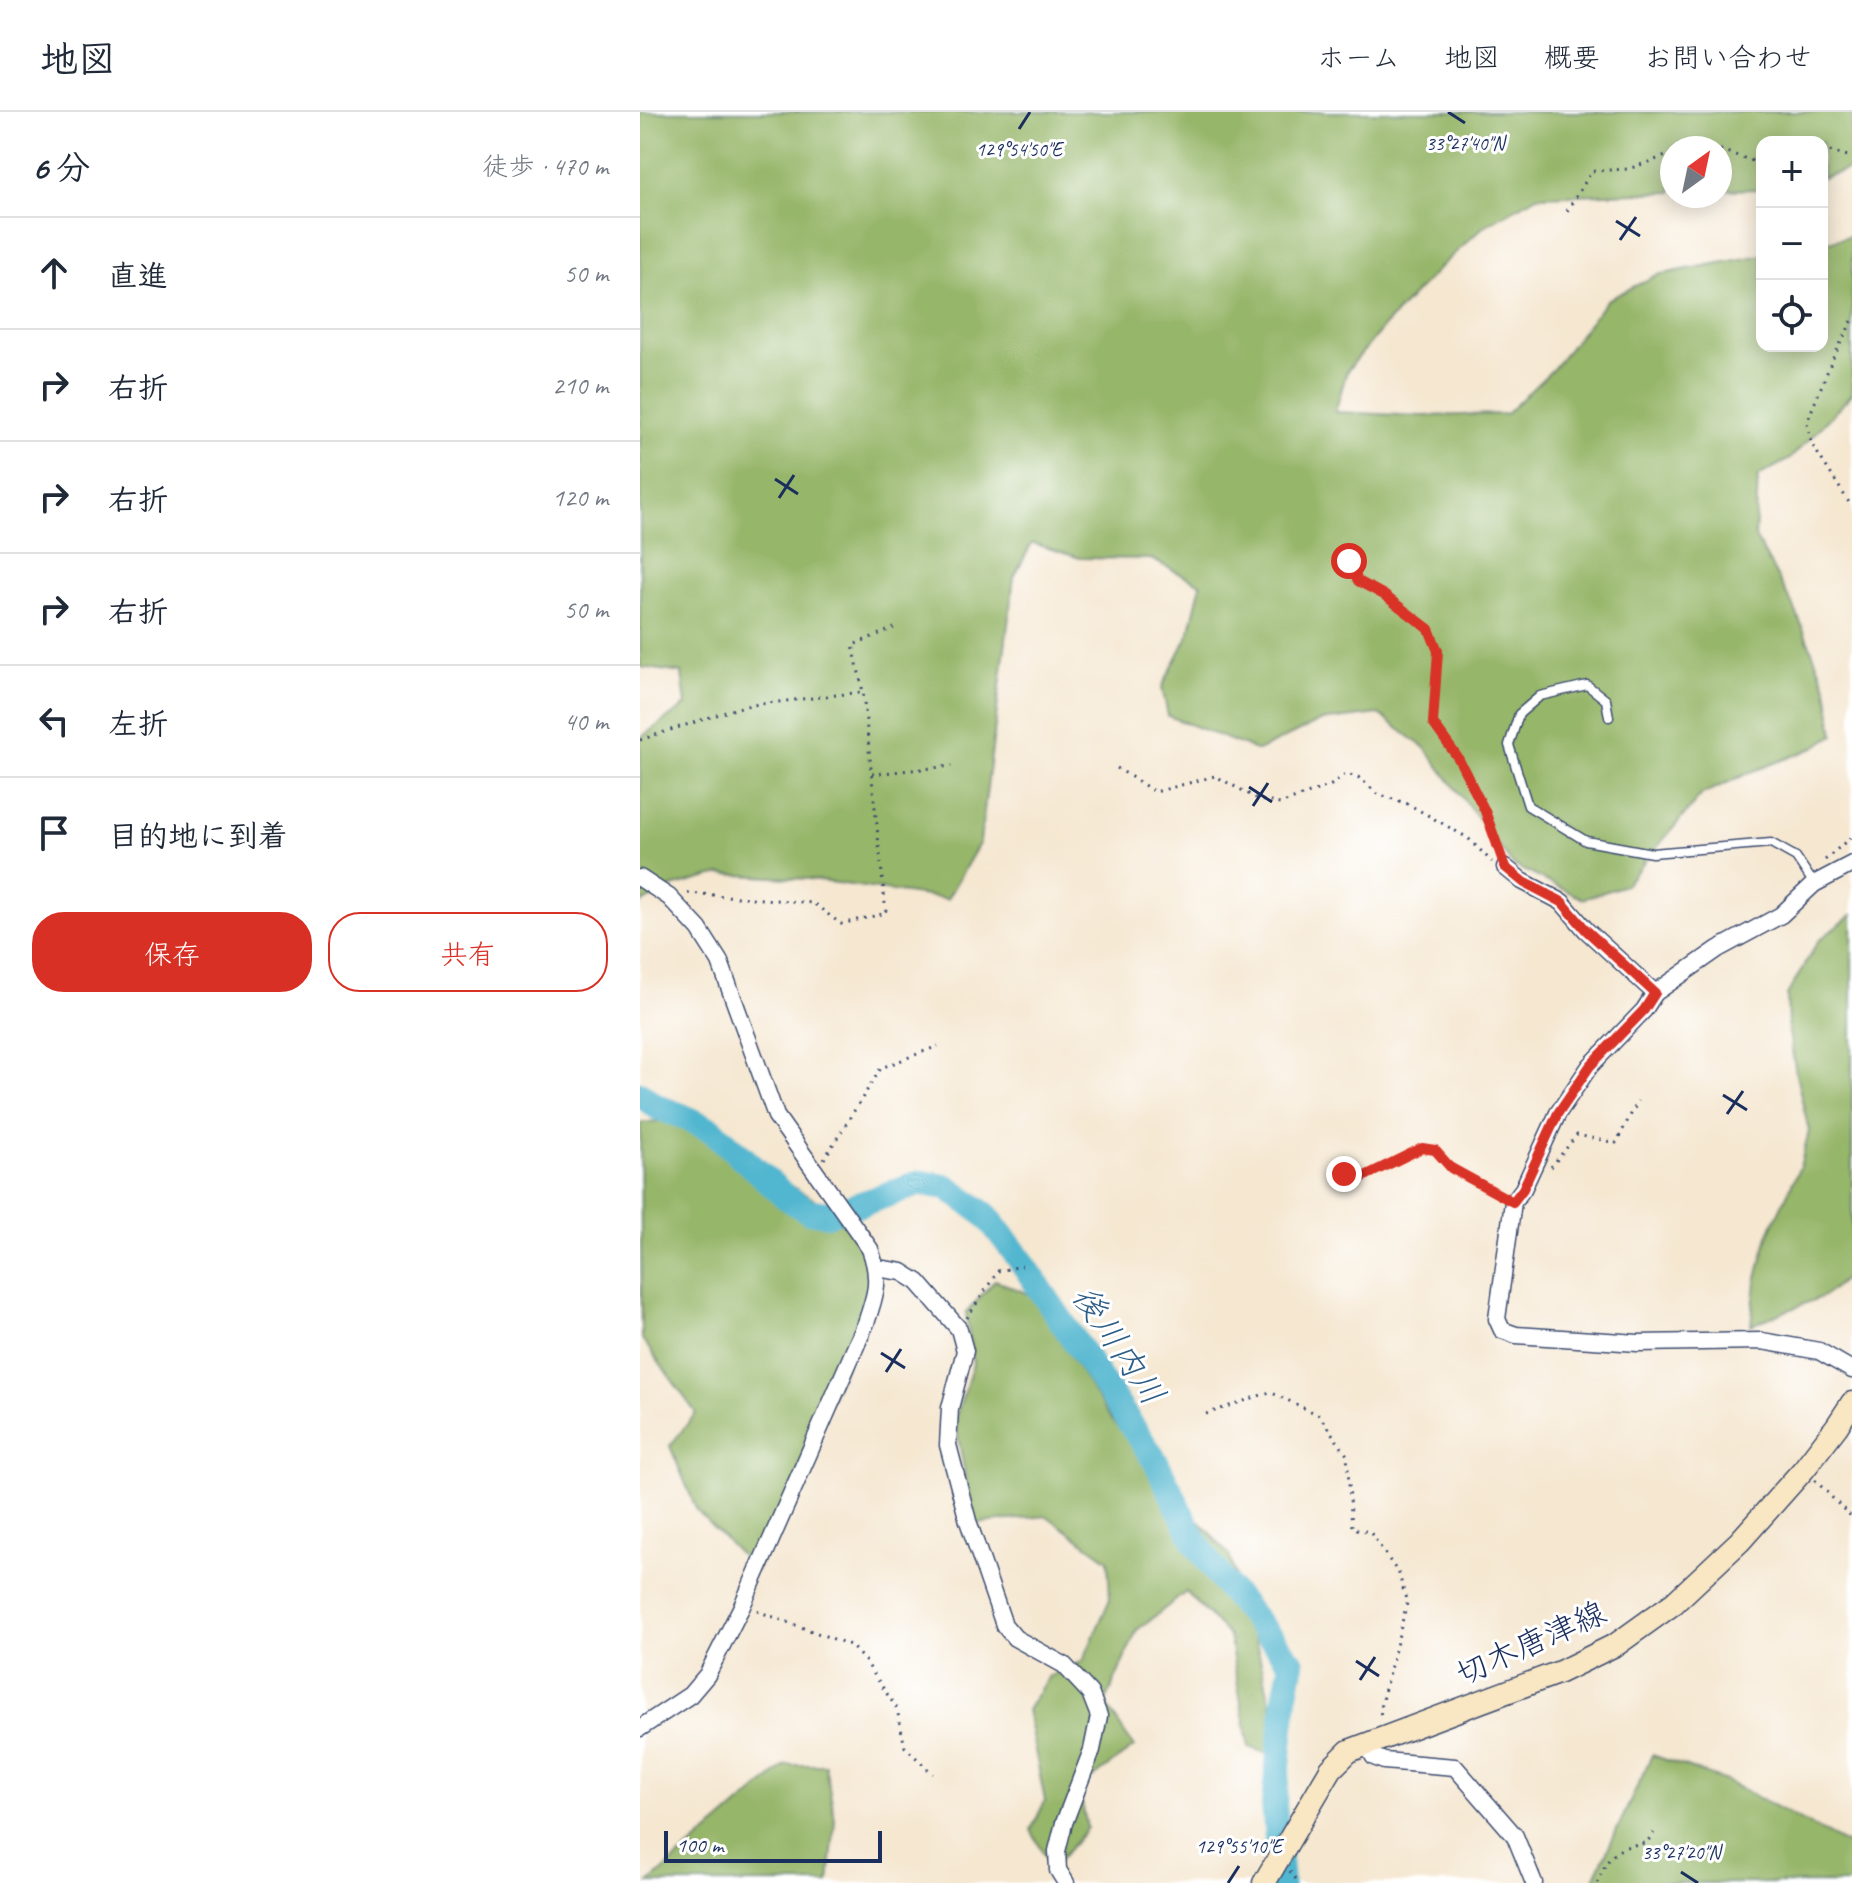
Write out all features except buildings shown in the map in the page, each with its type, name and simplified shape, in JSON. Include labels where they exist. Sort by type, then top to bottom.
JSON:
[{"type":"main road","name":"切木唐津線","points":[[1265,1880],[1331,1769],[1349,1751],[1560,1672],[1617,1644],[1674,1603],[1740,1541],[1804,1469],[1852,1403]]},
{"type":"street","points":[[1852,864],[1814,884],[1781,915],[1718,949],[1655,993],[1644,1010],[1590,1066],[1558,1113],[1523,1189],[1513,1202],[1497,1319],[1502,1330],[1516,1335],[1638,1343],[1762,1341],[1819,1351],[1852,1370]]},
{"type":"street","points":[[1505,867],[1522,881],[1562,902],[1586,930],[1655,993]]},
{"type":"street","points":[[640,878],[669,897],[699,929],[720,962],[776,1116],[870,1249],[877,1268],[876,1293],[866,1323],[742,1606],[707,1675],[690,1695],[640,1728]]},
{"type":"street","points":[[877,1268],[902,1272],[918,1282],[959,1329],[965,1351],[950,1408],[948,1445],[968,1521],[1004,1625],[1015,1638],[1064,1665],[1090,1693],[1099,1716],[1092,1750],[1064,1823],[1057,1851],[1058,1870],[1066,1883]]},
{"type":"street","points":[[1374,1741],[1374,1757],[1384,1761],[1455,1767],[1515,1836],[1534,1883]]},
{"type":"lane","points":[[1609,717],[1606,700],[1587,685],[1540,696],[1519,714],[1509,745],[1528,806],[1586,841],[1652,853],[1771,843],[1796,857],[1814,884]]},
{"type":"path","points":[[1828,151],[1852,157]]},
{"type":"path","points":[[1732,154],[1756,162]]},
{"type":"path","points":[[1567,211],[1592,171],[1628,169],[1660,158]]},
{"type":"path","points":[[1852,321],[1807,422],[1811,443],[1852,507]]},
{"type":"path","points":[[1349,561],[1358,581],[1384,595],[1429,629],[1438,651],[1433,723],[1458,758],[1485,811],[1505,867]]},
{"type":"path","points":[[669,897],[682,892],[813,903],[841,924],[886,913],[863,692],[853,645],[894,628]]},
{"type":"path","points":[[640,740],[744,706],[863,692]]},
{"type":"path","points":[[872,774],[952,766]]},
{"type":"path","points":[[1117,768],[1155,792],[1215,776],[1260,800],[1280,804],[1331,785],[1345,774],[1358,777],[1378,794],[1408,804],[1468,838],[1495,865],[1505,867]]},
{"type":"path","points":[[817,1176],[881,1068],[938,1046]]},
{"type":"path","points":[[1549,1169],[1577,1135],[1616,1143],[1638,1101]]},
{"type":"path","points":[[1344,1174],[1361,1178],[1422,1148],[1435,1150],[1451,1168],[1513,1202]]},
{"type":"path","points":[[959,1329],[998,1271],[1022,1266]]},
{"type":"path","points":[[1206,1414],[1270,1392],[1319,1415],[1347,1455],[1352,1528],[1370,1532],[1399,1574],[1407,1603],[1374,1741]]},
{"type":"path","points":[[1804,1469],[1852,1518]]},
{"type":"path","points":[[742,1606],[850,1645],[866,1662],[897,1709],[905,1747],[933,1774]]},
{"type":"path","points":[[1597,1883],[1608,1860],[1626,1846],[1646,1843],[1654,1833]]},
{"type":"green space","points":[[640,112],[1852,112],[1852,168],[1828,176],[1828,136],[1756,136],[1756,189],[1732,190],[1732,136],[1660,136],[1660,192],[1537,196],[1483,227],[1385,325],[1347,371],[1335,412],[1421,416],[1506,414],[1553,369],[1607,300],[1657,275],[1756,256],[1756,352],[1828,352],[1828,242],[1852,235],[1852,394],[1790,459],[1758,476],[1755,537],[1795,609],[1827,688],[1834,735],[1811,749],[1702,794],[1625,885],[1583,899],[1513,865],[1426,749],[1379,714],[1320,721],[1258,751],[1168,716],[1162,687],[1189,634],[1201,584],[1151,559],[1080,558],[1032,543],[1014,577],[980,842],[947,899],[809,879],[720,874],[672,887],[640,904],[640,738],[686,705],[682,673],[640,667]]},
{"type":"green space","points":[[1852,915],[1852,1273],[1824,1296],[1751,1325],[1756,1282],[1768,1235],[1800,1167],[1809,1131],[1788,1027],[1787,995],[1818,941]]},
{"type":"green space","points":[[678,1119],[864,1229],[879,1288],[756,1571],[697,1511],[670,1446],[696,1413],[642,1339],[640,1123]]},
{"type":"green space","points":[[995,1280],[1031,1295],[1111,1419],[1229,1555],[1259,1654],[1284,1759],[1249,1747],[1229,1636],[1186,1592],[1137,1630],[1105,1703],[1134,1747],[1079,1788],[1087,1828],[1052,1869],[1031,1830],[1045,1801],[1027,1710],[1048,1677],[1083,1661],[1110,1599],[1108,1560],[1047,1516],[974,1524],[955,1420],[973,1364],[966,1313]]},
{"type":"green space","points":[[1652,1755],[1726,1781],[1852,1847],[1852,1883],[1592,1883]]},
{"type":"green space","points":[[786,1765],[825,1765],[835,1819],[829,1883],[649,1883]]},
{"type":"waterway","name":"後川内川","points":[[640,1094],[657,1107],[712,1130],[786,1197],[808,1211],[827,1214],[920,1183],[947,1187],[986,1215],[1022,1262],[1156,1462],[1196,1543],[1224,1583],[1292,1663],[1285,1698],[1274,1804],[1281,1883]]},
{"type":"route","points":[[1344,1174],[1361,1178],[1422,1148],[1435,1150],[1451,1168],[1513,1202],[1523,1189],[1558,1113],[1590,1066],[1644,1010],[1655,993],[1586,930],[1562,902],[1522,881],[1505,867],[1485,811],[1458,758],[1433,723],[1438,651],[1429,629],[1384,595],[1358,581],[1349,561]]}]
